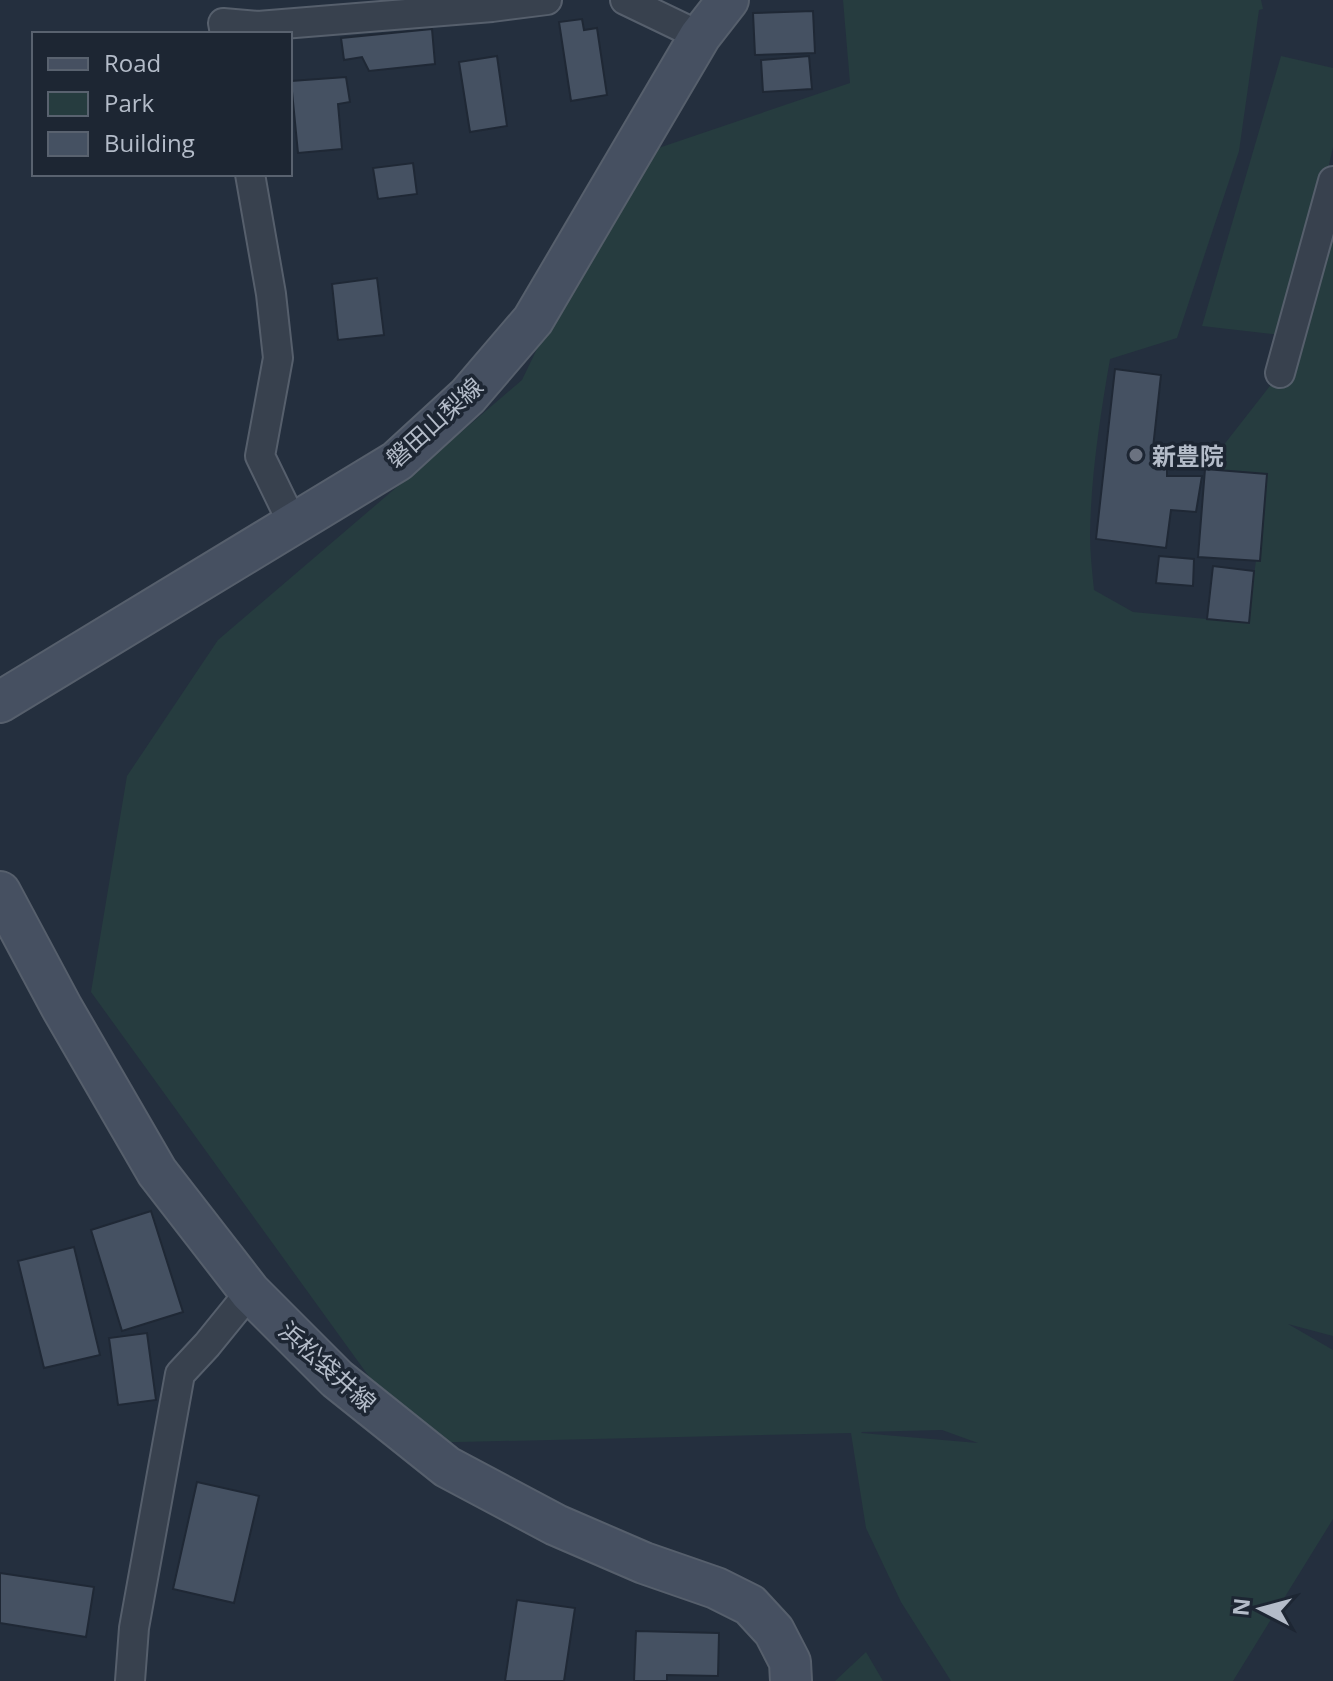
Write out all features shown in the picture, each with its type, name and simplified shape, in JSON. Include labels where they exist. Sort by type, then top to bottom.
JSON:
[{"type":"main road","name":"磐田山梨線","points":[[0,702],[397,461],[468,396],[533,320],[700,36],[728,0]]},
{"type":"main road","name":"浜松袋井線","points":[[0,892],[62,1008],[157,1172],[250,1292],[337,1379],[447,1467],[556,1525],[644,1563],[716,1588],[750,1605],[774,1631],[790,1662],[791,1681]]},
{"type":"street","points":[[225,32],[223,23],[258,26],[547,0]]},
{"type":"street","points":[[625,0],[700,36]]},
{"type":"street","points":[[250,176],[271,294],[278,358],[260,456],[293,524]]},
{"type":"street","points":[[1280,373],[1333,181]]},
{"type":"street","points":[[130,1681],[134,1628],[180,1374],[250,1292]]},
{"type":"green space","points":[[843,0],[1261,0],[1263,9],[1259,10],[1239,151],[1177,338],[1110,359],[1097,446],[1090,534],[1094,590],[1133,612],[1248,623],[1267,474],[1205,469],[1280,373],[1290,336],[1202,326],[1281,56],[1333,68],[1333,147],[1297,309],[1333,224],[1333,1336],[1288,1324],[1333,1350],[1333,1519],[1233,1681],[951,1681],[901,1602],[866,1528],[851,1433],[417,1443],[91,992],[127,776],[218,640],[522,380],[629,158],[850,83]],"holes":[[[942,1430],[978,1443],[861,1433]]]},
{"type":"green space","points":[[866,1652],[883,1681],[835,1681]]},
{"type":"building","points":[[813,11],[815,53],[755,55],[753,13]]},
{"type":"building","points":[[582,19],[584,30],[597,28],[607,95],[571,101],[559,22]]},
{"type":"building","points":[[432,29],[435,64],[369,71],[362,57],[344,60],[341,38]]},
{"type":"building","points":[[497,56],[507,126],[470,132],[459,62]]},
{"type":"building","points":[[809,56],[812,89],[763,92],[761,60]]},
{"type":"building","points":[[346,77],[350,102],[338,104],[342,149],[298,153],[292,81]]},
{"type":"building","points":[[413,163],[417,194],[378,199],[373,168]]},
{"type":"building","points":[[377,278],[384,335],[338,340],[332,284]]},
{"type":"building","name":"新豊院","points":[[1115,369],[1161,375],[1153,448],[1167,450],[1167,476],[1202,476],[1196,512],[1171,510],[1166,548],[1096,539]]},
{"type":"building","points":[[1205,469],[1267,474],[1260,561],[1198,557]]},
{"type":"building","points":[[1159,556],[1194,559],[1193,586],[1156,583]]},
{"type":"building","points":[[1213,566],[1254,571],[1249,623],[1207,619]]},
{"type":"building","points":[[151,1211],[183,1312],[122,1331],[91,1230]]},
{"type":"building","points":[[74,1247],[100,1355],[44,1368],[18,1261]]},
{"type":"building","points":[[147,1333],[156,1400],[118,1405],[109,1338]]},
{"type":"building","points":[[197,1482],[259,1496],[234,1603],[173,1589]]},
{"type":"building","points":[[0,1573],[94,1587],[86,1637],[0,1623]]},
{"type":"building","points":[[517,1600],[575,1608],[564,1681],[505,1681]]},
{"type":"building","points":[[636,1631],[719,1633],[718,1676],[667,1675],[667,1681],[634,1681]]},
{"type":"place","name":"新豊院","points":[[1136,455]]}]
